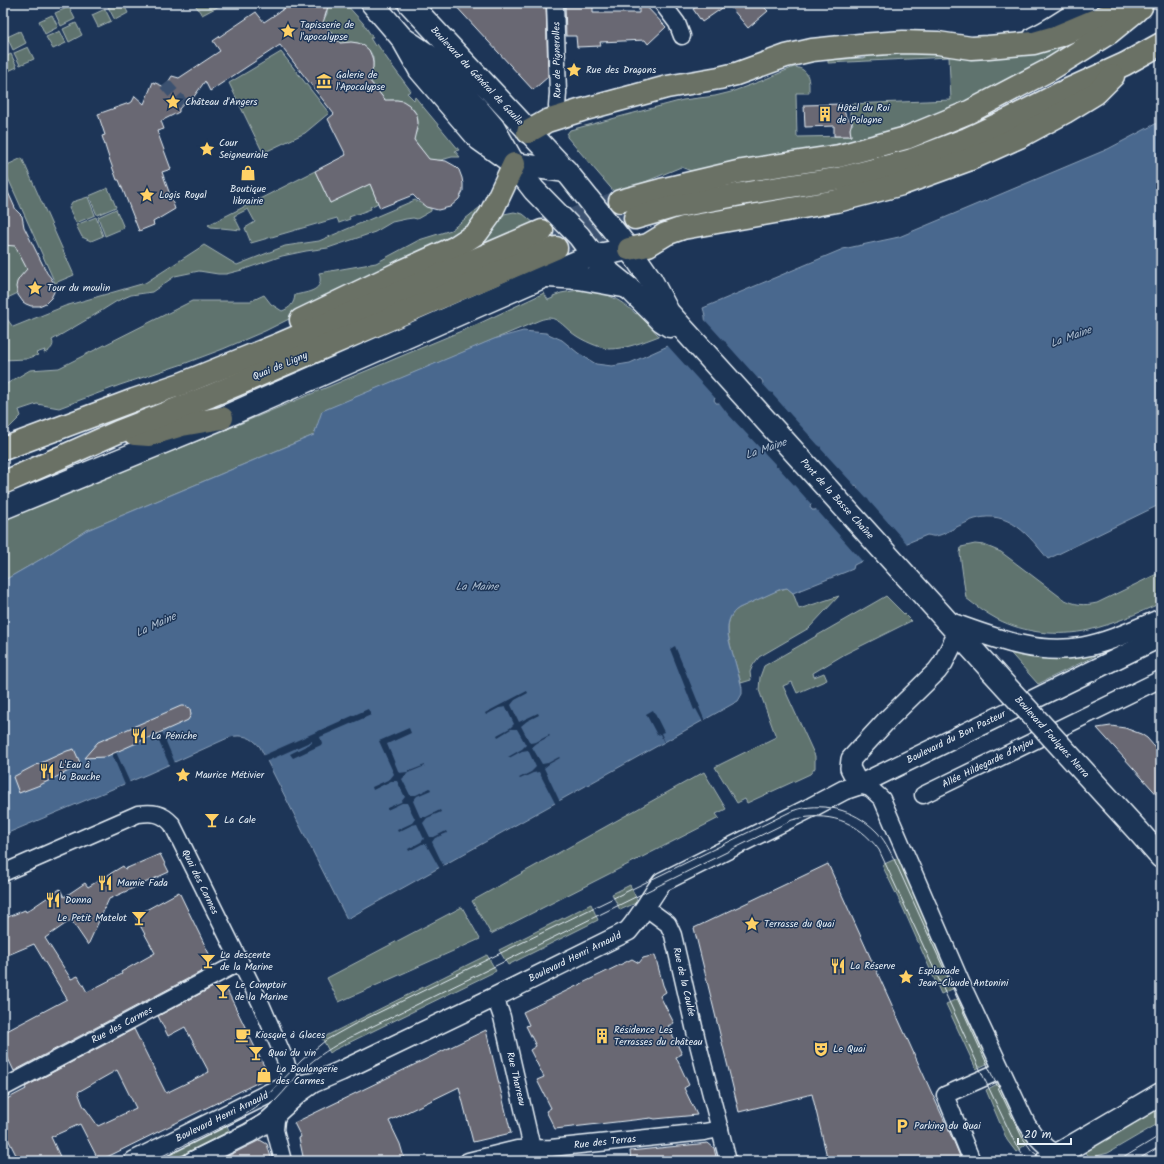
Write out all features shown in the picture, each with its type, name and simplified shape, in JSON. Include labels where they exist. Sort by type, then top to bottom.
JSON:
[{"type":"highway","points":[[528,132],[547,121],[559,117],[667,87],[736,74],[786,56],[812,50],[860,44],[903,42],[938,43],[971,48],[1034,44],[1058,36],[1115,12],[1145,5]]},
{"type":"highway","points":[[620,201],[742,171],[839,156],[906,138],[969,112],[1051,69],[1109,34],[1145,5]]},
{"type":"highway","points":[[635,218],[673,206],[842,178],[910,161],[1010,119],[1059,94],[1125,64],[1161,44]]},
{"type":"highway","points":[[634,255],[666,234],[683,228],[837,201],[902,184],[968,160],[1019,137],[1065,112],[1096,93],[1125,64]]},
{"type":"highway","points":[[134,400],[155,380],[197,365],[277,332],[454,248],[477,233],[484,225],[514,164]]},
{"type":"highway","name":"Quai de Ligny","points":[[3,449],[181,384],[280,344],[542,231]]},
{"type":"highway","name":"Quai de Ligny","points":[[3,483],[118,432],[210,396],[556,248]]},
{"type":"highway","points":[[118,432],[149,435],[182,425],[222,418]]},
{"type":"main road","points":[[372,3],[402,38],[420,70],[479,139],[514,164],[534,190],[579,236],[601,266],[602,277],[579,278],[547,276]]},
{"type":"main road","name":"Boulevard du Général de Gaulle","points":[[409,3],[566,171],[634,255]]},
{"type":"main road","name":"Boulevard du Général de Gaulle","points":[[514,164],[528,132]]},
{"type":"main road","points":[[514,164],[566,171]]},
{"type":"main road","points":[[3,508],[222,418],[593,255],[634,255]]},
{"type":"main road","name":"Pont de la Basse Chaîne","points":[[634,255],[651,280],[668,312],[950,624]]},
{"type":"main road","name":"Pont de la Basse Chaîne","points":[[602,277],[628,288],[661,320],[699,346]]},
{"type":"main road","name":"Boulevard Foulques Nerra","points":[[950,624],[1161,857]]},
{"type":"main road","points":[[1051,1155],[1161,1094]]},
{"type":"street","name":"Rue de Pignerolles","points":[[555,3],[558,93],[557,106],[559,117]]},
{"type":"street","points":[[662,3],[677,23],[682,36]]},
{"type":"street","points":[[1007,46],[1045,32],[1088,3]]},
{"type":"street","points":[[1051,1155],[1027,1124],[964,989],[882,799],[870,788],[859,785],[850,768],[851,760],[887,720],[937,671],[943,663],[950,624],[1022,646],[1055,650],[1083,648],[1161,619]]},
{"type":"street","name":"Boulevard du Bon Pasteur","points":[[859,785],[1161,638]]},
{"type":"street","name":"Allée Hildegarde d'Anjou","points":[[923,795],[1161,679]]},
{"type":"street","name":"Boulevard Henri Arnauld","points":[[193,1161],[266,1123],[299,1093],[313,1083],[495,997],[628,931],[636,922],[662,882],[844,790],[859,785]]},
{"type":"street","name":"Quai des Carmes","points":[[3,873],[138,814],[157,814],[166,817],[172,824],[282,1051],[289,1073],[288,1087],[274,1130],[283,1161]]},
{"type":"street","name":"Rue de la Coulée","points":[[645,907],[668,924],[673,935],[697,1040],[728,1161]]},
{"type":"street","name":"Rue des Carmes","points":[[3,1088],[240,962]]},
{"type":"street","name":"Rue Tharreau","points":[[495,997],[502,1017],[534,1155]]},
{"type":"street","points":[[972,1161],[945,1095],[1002,1070]]},
{"type":"street","name":"Boulevard Henri Arnauld","points":[[134,1161],[270,1093],[288,1087],[313,1083]]},
{"type":"street","name":"Rue des Terras","points":[[468,1161],[517,1148],[534,1155],[551,1148],[720,1129]]},
{"type":"green space","points":[[117,3],[123,3],[128,13],[115,20],[108,7]]},
{"type":"green space","points":[[194,3],[225,3],[202,15]]},
{"type":"green space","points":[[327,3],[345,3],[363,23],[373,38],[370,38],[375,46],[377,44],[411,91],[407,93],[414,100],[415,97],[459,150],[455,151],[460,157],[430,161],[413,138],[417,130],[418,123],[414,110],[402,101],[386,101],[368,78],[373,67],[372,55],[369,50],[364,46],[353,42],[341,44],[322,22],[327,14]]},
{"type":"green space","points":[[69,7],[75,19],[61,26],[55,13]]},
{"type":"green space","points":[[105,9],[111,21],[98,27],[92,15]]},
{"type":"green space","points":[[52,15],[58,27],[45,34],[39,21]]},
{"type":"green space","points":[[76,23],[82,35],[69,42],[63,29]]},
{"type":"green space","points":[[20,31],[26,43],[13,50],[7,37]]},
{"type":"green space","points":[[60,31],[66,43],[53,49],[46,37]]},
{"type":"green space","points":[[1069,41],[1068,46],[998,87],[957,107],[900,129],[853,141],[740,163],[691,171],[681,167],[616,194],[567,137],[570,130],[683,100],[715,96],[731,92],[794,67],[803,70],[806,73],[809,84],[809,93],[796,93],[797,137],[851,136],[850,126],[853,124],[850,116],[850,104],[951,100],[949,57],[828,63],[828,60],[864,58],[875,52]]},
{"type":"green space","points":[[28,47],[34,59],[20,65],[14,53]]},
{"type":"green space","points":[[281,52],[329,113],[305,133],[263,153],[229,83]]},
{"type":"green space","points":[[11,54],[17,67],[4,73],[3,58]]},
{"type":"green space","points":[[22,158],[74,275],[55,283],[3,167]]},
{"type":"green space","points":[[315,171],[330,203],[370,184],[378,203],[370,207],[371,209],[349,217],[350,219],[339,223],[337,218],[251,243],[245,228],[255,222],[248,209],[234,216],[241,230],[211,227],[208,225]]},
{"type":"green space","points":[[108,188],[116,207],[97,215],[89,196]]},
{"type":"green space","points":[[88,197],[95,215],[76,223],[69,208],[72,202]]},
{"type":"green space","points":[[415,200],[431,209],[431,211],[417,219],[413,218],[392,222],[375,232],[328,248],[282,256],[242,270],[226,274],[199,271],[175,276],[152,292],[131,295],[117,301],[52,340],[53,342],[50,350],[44,353],[45,350],[36,353],[38,355],[26,359],[3,360],[3,315],[13,327],[65,306],[145,283],[204,245],[237,265],[285,246],[319,241]]},
{"type":"green space","points":[[484,204],[472,228],[340,291],[265,331],[186,363],[120,385],[59,408],[37,404],[19,410],[21,416],[3,432],[3,386],[30,370],[59,368],[192,301],[251,301],[264,295],[271,304],[282,311],[291,305],[294,301],[295,295],[314,290],[320,284],[319,273],[376,263],[419,240],[451,230]]},
{"type":"green space","points":[[116,209],[124,228],[105,236],[98,217]]},
{"type":"green space","points":[[514,212],[523,214],[534,223],[471,250],[504,214]]},
{"type":"green space","points":[[96,217],[103,236],[91,241],[82,237],[76,225]]},
{"type":"green space","points":[[3,244],[15,245],[28,270],[22,274],[18,280],[18,293],[3,300]]},
{"type":"green space","points":[[578,290],[595,291],[610,296],[636,314],[638,313],[659,336],[641,343],[609,349],[582,339],[556,320],[549,318],[540,320],[323,411],[314,435],[85,531],[3,581],[3,518],[218,433],[478,324],[544,293],[548,300],[561,293]]},
{"type":"green space","points":[[975,544],[984,545],[1001,552],[1063,599],[1072,603],[1097,603],[1161,572],[1161,603],[1108,625],[1078,632],[1054,633],[1019,628],[993,617],[966,598],[960,554],[961,547]]},
{"type":"green space","points":[[787,588],[793,593],[799,609],[839,596],[809,628],[759,657],[750,672],[751,680],[741,683],[731,649],[728,630],[730,617],[739,608],[776,591]]},
{"type":"green space","points":[[886,596],[911,621],[845,654],[813,673],[814,677],[824,673],[827,680],[797,693],[792,682],[783,686],[815,756],[815,768],[810,774],[747,803],[745,799],[737,803],[715,767],[776,737],[759,690],[760,677],[764,666]]},
{"type":"green space","points":[[1119,644],[1038,684],[1006,648]]},
{"type":"green space","points":[[704,772],[726,809],[716,814],[719,818],[491,934],[472,901]]},
{"type":"green space","points":[[900,857],[957,987],[941,994],[903,908],[882,865]]},
{"type":"green space","points":[[630,885],[638,902],[620,910],[612,894]]},
{"type":"green space","points":[[591,904],[598,920],[508,965],[499,950]]},
{"type":"green space","points":[[462,907],[480,939],[339,1002],[327,978]]},
{"type":"green space","points":[[487,955],[496,971],[330,1053],[322,1038]]},
{"type":"green space","points":[[962,997],[991,1062],[976,1069],[946,1004]]},
{"type":"green space","points":[[1001,1082],[1030,1141],[1016,1152],[1007,1140],[986,1090]]},
{"type":"green space","points":[[1161,1104],[1161,1122],[1108,1153],[1089,1158],[1085,1150]]},
{"type":"green space","points":[[225,1121],[232,1137],[183,1161],[145,1161]]},
{"type":"water","name":"La Maine","points":[[1161,121],[1161,504],[1048,559],[1026,534],[1008,521],[987,517],[975,519],[942,534],[935,536],[927,535],[858,563],[854,565],[853,569],[793,593],[787,588],[781,589],[739,608],[733,613],[728,624],[730,645],[742,688],[742,694],[738,701],[347,919],[260,747],[254,741],[243,736],[230,737],[148,774],[3,835],[3,581],[85,531],[314,435],[322,411],[494,339],[523,331],[546,333],[562,340],[578,353],[596,364],[612,366],[630,363],[699,332],[705,324],[703,308],[843,249],[899,237],[1108,149]],"holes":[[[759,378],[763,382],[762,384],[719,403],[716,403],[714,400],[715,398]],[[855,485],[857,486],[858,491],[815,510],[812,510],[810,507],[811,504]]]},
{"type":"pier","points":[[704,319],[770,392],[773,393],[773,395],[908,545],[864,563],[815,508],[856,489],[855,487],[813,506],[728,414],[718,401],[761,383],[759,380],[716,399],[666,344],[698,330],[702,327]]},
{"type":"pier","points":[[675,646],[700,707],[705,721],[703,722],[696,709],[694,710],[670,649]]},
{"type":"pier","points":[[527,691],[528,693],[515,700],[511,705],[519,722],[538,713],[539,715],[521,726],[530,743],[536,742],[549,735],[550,736],[532,747],[542,764],[548,763],[559,757],[560,758],[544,768],[560,802],[556,805],[539,772],[520,779],[519,778],[531,772],[536,767],[528,750],[522,751],[509,758],[508,757],[526,745],[517,729],[511,729],[498,737],[497,735],[514,724],[506,707],[499,708],[486,715],[485,713]]},
{"type":"pier","points":[[368,709],[371,715],[320,737],[322,743],[321,745],[293,758],[290,754],[312,743],[312,741],[265,762],[262,756]]},
{"type":"pier","points":[[653,710],[664,732],[661,733],[665,742],[664,743],[660,734],[657,735],[646,714]]},
{"type":"pier","points":[[409,728],[411,733],[387,744],[399,773],[407,772],[425,765],[408,773],[402,779],[410,795],[416,795],[430,788],[431,790],[417,796],[413,801],[420,817],[426,817],[440,810],[441,812],[427,818],[423,823],[430,837],[434,837],[446,831],[447,833],[435,838],[432,842],[444,867],[440,869],[426,844],[422,844],[409,851],[408,849],[424,839],[417,824],[398,832],[397,830],[412,823],[415,819],[407,803],[402,803],[387,810],[387,808],[401,802],[405,797],[397,781],[391,781],[373,790],[372,787],[390,779],[394,774],[379,741]]},
{"type":"pier","points":[[162,732],[175,763],[170,766],[156,735]]},
{"type":"pier","points":[[116,752],[130,783],[125,785],[112,754]]},
{"type":"building","points":[[286,3],[329,3],[323,23],[340,43],[358,43],[369,50],[372,57],[373,68],[369,80],[385,100],[403,101],[414,111],[417,115],[418,123],[414,140],[429,159],[446,161],[459,170],[462,178],[463,191],[459,199],[450,207],[438,210],[426,207],[413,195],[380,208],[370,184],[330,203],[315,171],[346,155],[328,119],[334,114],[280,45],[210,91],[205,81],[193,98],[187,100],[179,109],[179,112],[161,121],[164,129],[157,131],[171,169],[162,172],[175,209],[153,222],[154,225],[139,231],[109,158],[102,136],[105,135],[98,114],[132,102],[135,96],[144,104],[153,82],[165,87],[172,76],[179,78],[220,51],[213,41],[256,12],[264,22],[285,8]]},
{"type":"building","points":[[453,3],[546,3],[548,77],[533,90]]},
{"type":"building","points":[[565,3],[593,3],[593,13],[639,13],[639,3],[643,3],[666,27],[648,44],[645,40],[600,42],[601,46],[577,47],[576,36],[566,36]]},
{"type":"building","points":[[702,3],[760,3],[768,11],[748,28],[728,4],[702,22],[693,9]]},
{"type":"building","name":"Hôtel du Roi de Pologne","points":[[842,104],[846,117],[852,122],[850,129],[851,136],[834,136],[834,126],[805,127],[804,105]]},
{"type":"building","points":[[3,181],[16,210],[22,216],[24,227],[53,282],[54,292],[51,298],[46,303],[39,306],[31,306],[26,304],[18,295],[16,287],[17,282],[27,269],[15,246],[3,245]]},
{"type":"building","points":[[181,706],[190,708],[191,715],[188,720],[105,757],[84,758],[98,742]]},
{"type":"building","points":[[1111,726],[1125,728],[1141,734],[1147,738],[1161,754],[1161,799],[1097,728]]},
{"type":"building","points":[[74,749],[81,765],[40,785],[19,793],[13,777]]},
{"type":"building","points":[[160,854],[169,872],[109,899],[88,945],[71,920],[45,938],[71,979],[78,976],[87,992],[122,974],[121,972],[155,953],[135,916],[179,892],[212,960],[208,968],[14,1071],[3,1048],[3,1033],[67,999],[34,944],[3,957],[3,919],[25,910],[26,912],[60,889],[64,897],[85,883],[88,887],[123,866],[125,869]]},
{"type":"building","points":[[828,864],[962,1161],[828,1161],[812,1094],[739,1112],[694,928]]},
{"type":"building","name":"Résidence Les Terrasses du château","points":[[655,955],[666,992],[660,996],[674,1023],[668,1026],[682,1054],[676,1057],[689,1085],[684,1088],[697,1115],[655,1119],[651,1118],[555,1129],[546,1111],[551,1108],[537,1080],[544,1077],[530,1050],[536,1046],[526,1026],[529,1025],[523,1012],[632,959],[639,963],[643,958]]},
{"type":"building","points":[[215,986],[227,990],[267,1072],[265,1079],[99,1161],[80,1124],[51,1137],[62,1161],[19,1161],[3,1127],[3,1101],[26,1089],[25,1087],[134,1029],[166,1093],[209,1072],[185,1027],[168,1036],[158,1016]],"holes":[[[117,1070],[136,1108],[98,1126],[83,1105],[78,1092]]]},
{"type":"building","points":[[486,1030],[511,1133],[473,1142],[459,1087],[389,1121],[400,1144],[405,1161],[304,1161],[299,1138],[301,1137],[294,1123]]},
{"type":"building","points":[[260,1140],[267,1144],[272,1161],[218,1161]]},
{"type":"building","points":[[708,1143],[714,1148],[717,1161],[631,1161],[630,1151]]},
{"type":"tunnel","points":[[165,84],[183,104]]},
{"type":"tunnel","points":[[542,231],[620,201]]},
{"type":"tunnel","points":[[556,248],[635,218]]},
{"type":"tram line","points":[[152,1161],[242,1117],[256,1107],[302,1060],[326,1040],[353,1025],[792,811],[814,807],[837,809],[858,817],[876,831],[884,841],[894,859],[992,1075],[1022,1137],[1032,1151],[1045,1161]]},
{"type":"tram line","points":[[171,1161],[246,1124],[272,1104],[308,1065],[325,1052],[344,1041],[792,820],[805,817],[840,820],[861,831],[879,850],[1015,1143],[1030,1161]]},
{"type":"tram line","points":[[1118,1161],[1161,1135]]},
{"type":"tram line","points":[[1135,1161],[1161,1146]]},
{"type":"place","name":"Tapisserie de l'apocalypse","points":[[288,31]]},
{"type":"place","name":"Rue des Dragons","points":[[574,70]]},
{"type":"place","name":"Galerie de l'Apocalypse","points":[[324,81]]},
{"type":"place","name":"Château d'Angers","points":[[173,102]]},
{"type":"place","name":"Hôtel du Roi de Pologne","points":[[825,114]]},
{"type":"place","name":"Cour Seigneuriale","points":[[207,149]]},
{"type":"place","name":"Boutique librairie","points":[[248,173]]},
{"type":"place","name":"Logis Royal","points":[[147,195]]},
{"type":"place","name":"Tour du moulin","points":[[35,288]]},
{"type":"place","name":"La Péniche","points":[[139,736]]},
{"type":"place","name":"L'Eau à la Bouche","points":[[47,771]]},
{"type":"place","name":"Maurice Métivier","points":[[183,775]]},
{"type":"place","name":"La Cale","points":[[212,820]]},
{"type":"place","name":"Mamie Fada","points":[[105,883]]},
{"type":"place","name":"Donna","points":[[53,900]]},
{"type":"place","name":"Le Petit Matelot","points":[[139,918]]},
{"type":"place","name":"Terrasse du Quai","points":[[752,924]]},
{"type":"place","name":"La descente de la Marine","points":[[208,961]]},
{"type":"place","name":"La Réserve","points":[[838,966]]},
{"type":"place","name":"Esplanade Jean-Claude Antonini","points":[[906,977]]},
{"type":"place","name":"Le Comptoir de la Marine","points":[[223,991]]},
{"type":"place","name":"Kiosque à Glaces","points":[[243,1035]]},
{"type":"place","name":"Résidence Les Terrasses du château","points":[[602,1036]]},
{"type":"place","name":"Le Quai","points":[[821,1049]]},
{"type":"place","name":"Quai du vin","points":[[256,1053]]},
{"type":"place","name":"La Boulangerie des Carmes","points":[[264,1075]]},
{"type":"place","name":"Parking du Quai","points":[[902,1126]]}]
